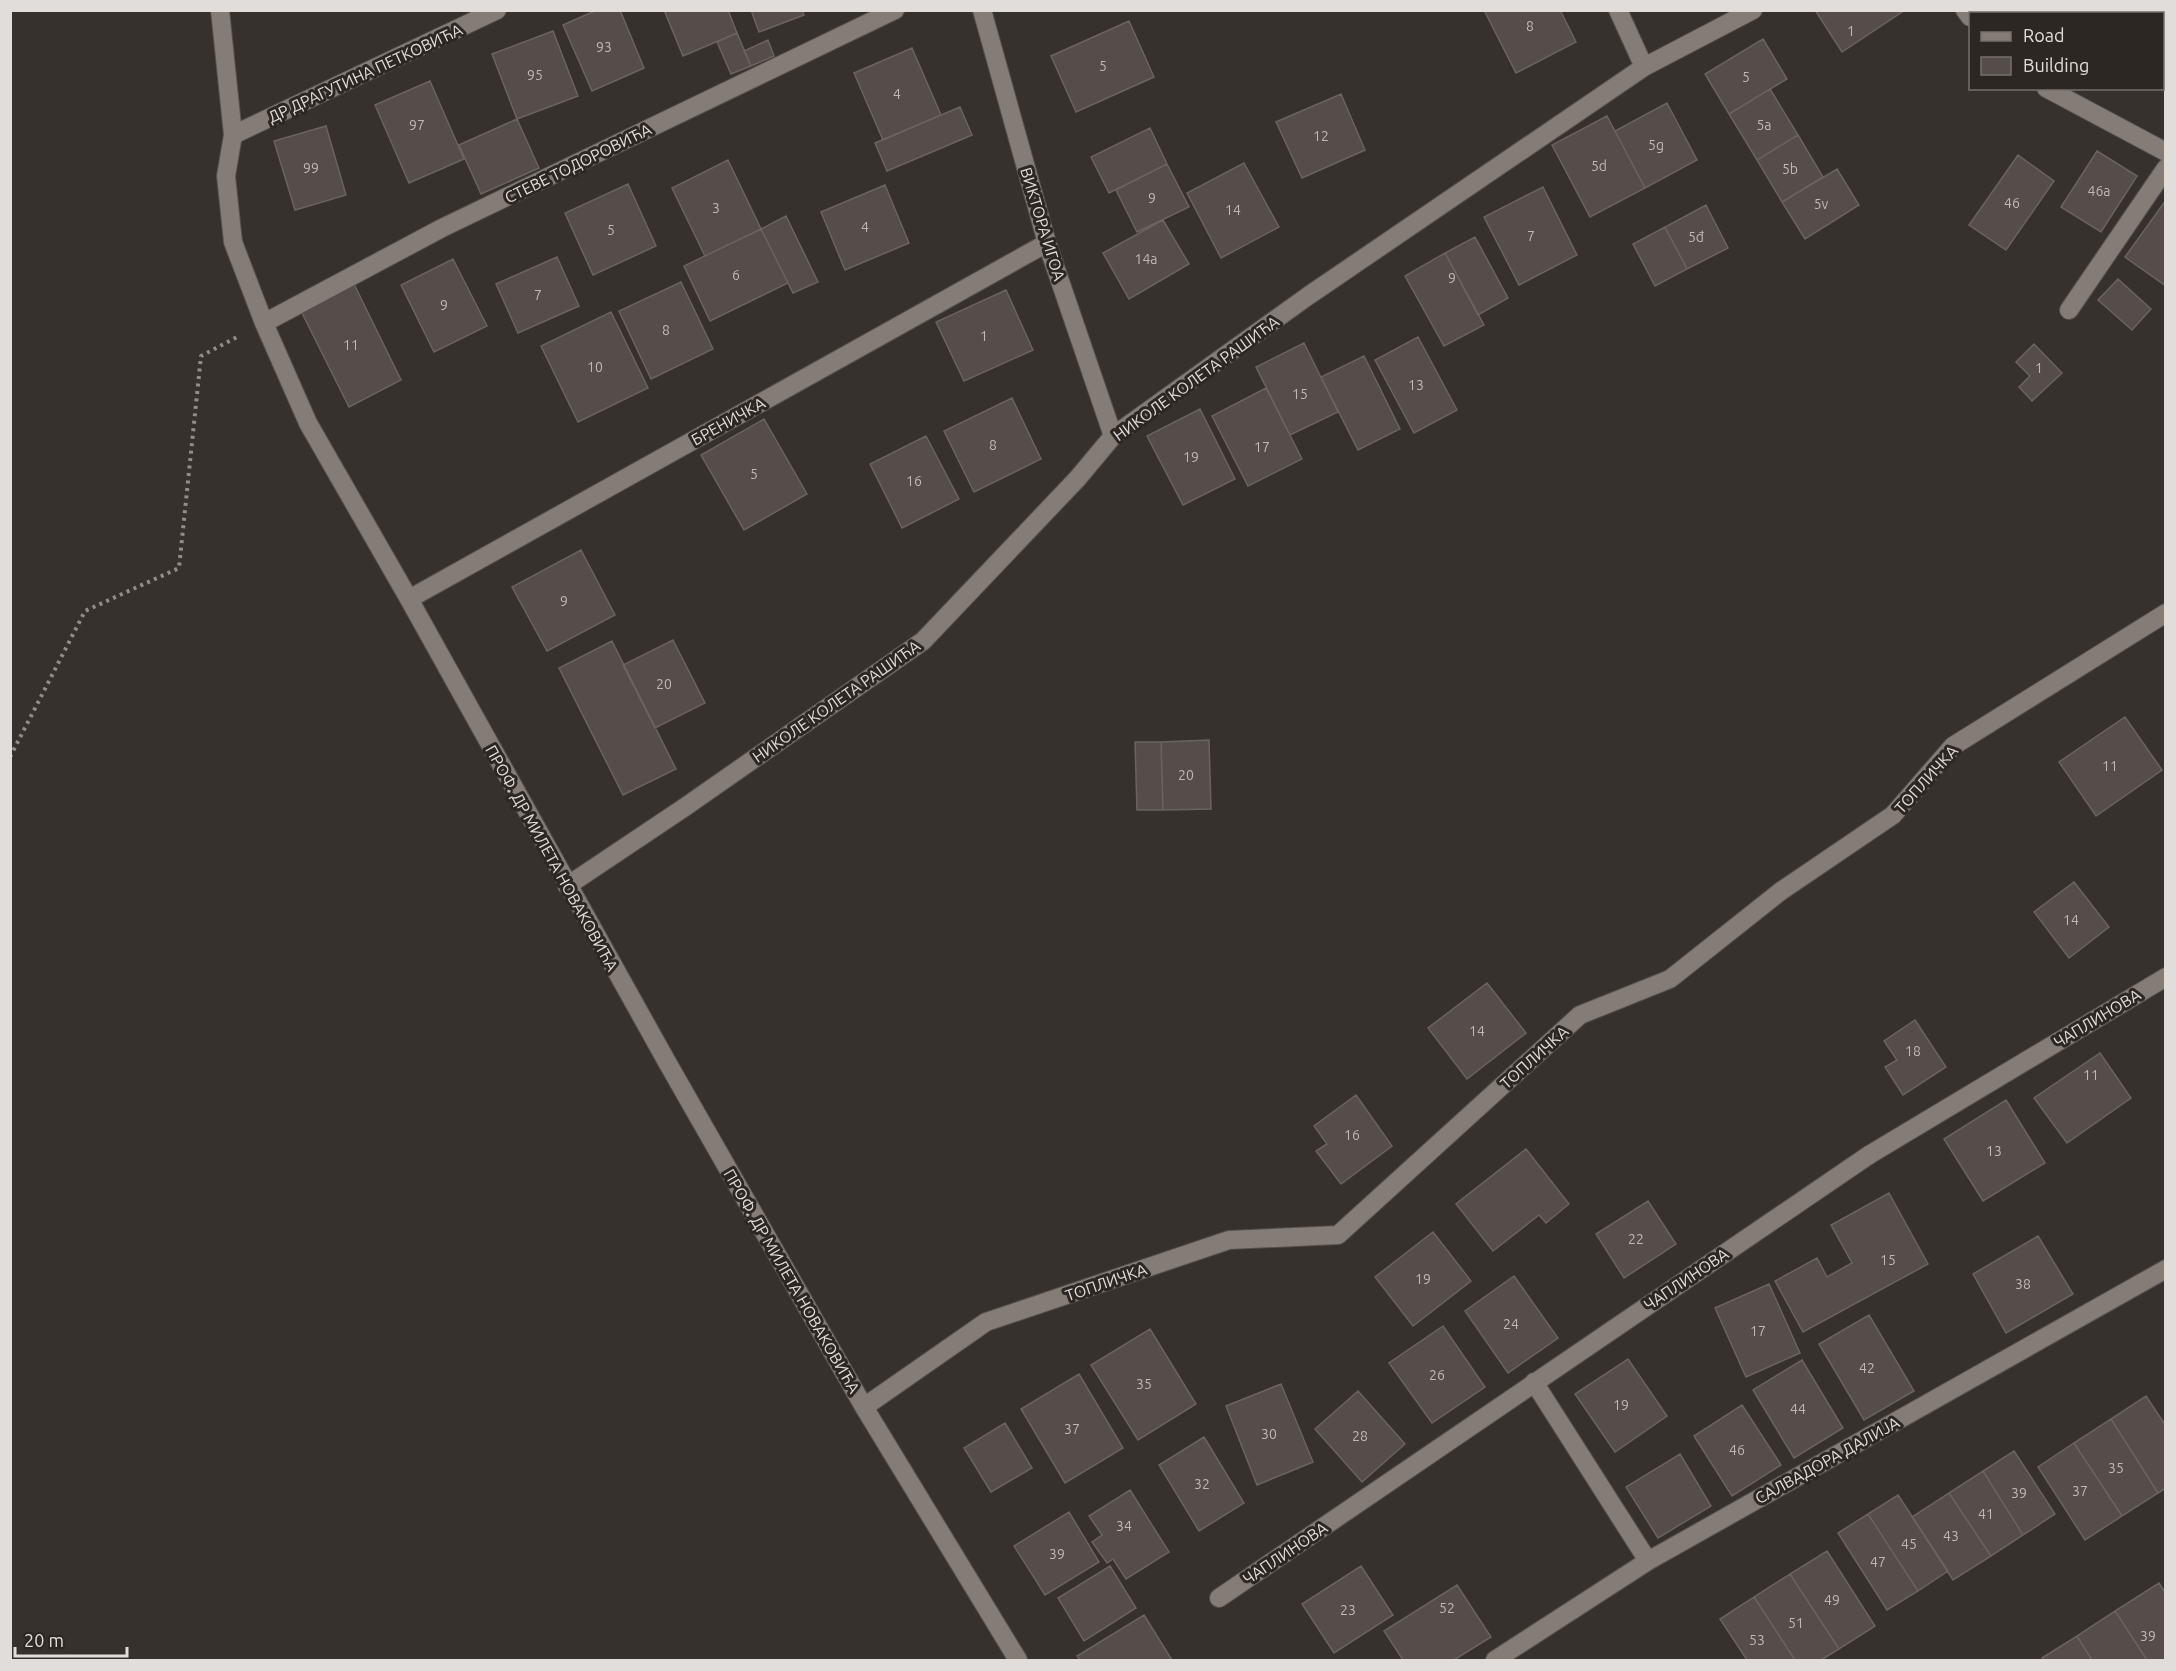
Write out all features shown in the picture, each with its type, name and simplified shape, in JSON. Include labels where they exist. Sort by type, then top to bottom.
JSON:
[{"type":"street","name":"ПРОФ. ДР МИЛЕТА НОВАКОВИЋА","points":[[220,10],[233,135],[226,176],[233,242],[264,322],[308,423],[409,599],[567,886],[864,1407],[1018,1660]]},
{"type":"street","name":"ДР ДРАГУТИНА ПЕТКОВИЋА","points":[[233,135],[497,10]]},
{"type":"street","name":"СТЕВЕ ТОДОРОВИЋА","points":[[264,322],[442,228],[895,10]]},
{"type":"street","name":"ВИКТОРА ИГОА","points":[[982,10],[1047,243],[1113,436]]},
{"type":"street","points":[[1618,10],[1644,68]]},
{"type":"street","name":"НИКОЛЕ КОЛЕТА РАШИЋА","points":[[567,886],[695,800],[922,641],[1078,478],[1113,436],[1308,296],[1644,68],[1753,10]]},
{"type":"street","points":[[2050,90],[2166,152]]},
{"type":"street","points":[[2069,310],[2166,168]]},
{"type":"street","name":"БРЕНИЧКА","points":[[409,599],[1047,243]]},
{"type":"street","name":"ТОПЛИЧКА","points":[[864,1407],[986,1322],[1229,1240],[1338,1235],[1580,1015],[1670,979],[1781,891],[1893,815],[1953,746],[2166,612]]},
{"type":"street","name":"ЧАПЛИНОВА","points":[[1219,1598],[1869,1155],[2166,977]]},
{"type":"street","name":"САЛВАДОРА ДАЛИЈА","points":[[1495,1660],[1648,1561],[2163,1277]]},
{"type":"street","points":[[1534,1382],[1648,1561]]},
{"type":"path","points":[[10,757],[85,611],[179,568],[201,356],[264,322]]},
{"type":"building","points":[[597,10],[620,10],[644,68],[592,91],[563,25]]},
{"type":"building","points":[[664,10],[728,10],[737,33],[683,56]]},
{"type":"building","points":[[751,10],[802,10],[804,15],[759,32]]},
{"type":"building","points":[[1484,10],[1560,10],[1576,42],[1516,73]]},
{"type":"building","points":[[1815,10],[1905,10],[1842,52]]},
{"type":"building","points":[[1129,21],[1154,77],[1076,112],[1051,56]]},
{"type":"building","points":[[553,31],[578,96],[517,119],[492,54]]},
{"type":"building","points":[[737,33],[751,66],[731,74],[717,42]]},
{"type":"building","points":[[1763,39],[1787,79],[1729,114],[1705,74]]},
{"type":"building","points":[[768,40],[774,56],[751,66],[744,51]]},
{"type":"building","points":[[912,48],[941,115],[883,140],[854,73]]},
{"type":"building","points":[[430,81],[464,159],[409,183],[375,105]]},
{"type":"building","points":[[1770,89],[1798,135],[1757,160],[1729,114]]},
{"type":"building","points":[[1341,94],[1365,150],[1302,178],[1276,122]]},
{"type":"building","points":[[1667,103],[1697,160],[1645,188],[1615,131]]},
{"type":"building","points":[[960,107],[972,135],[887,171],[875,143]]},
{"type":"building","points":[[1607,116],[1645,188],[1590,217],[1552,145]]},
{"type":"building","points":[[517,119],[539,168],[481,194],[459,145]]},
{"type":"building","points":[[326,126],[346,195],[295,210],[274,141]]},
{"type":"building","points":[[1150,128],[1167,164],[1109,193],[1091,157]]},
{"type":"building","points":[[1798,135],[1823,177],[1782,202],[1757,160]]},
{"type":"building","points":[[2097,151],[2137,176],[2101,232],[2061,207]]},
{"type":"building","points":[[2018,155],[2054,181],[2006,250],[1969,225]]},
{"type":"building","points":[[728,160],[761,229],[705,256],[672,188]]},
{"type":"building","points":[[1244,163],[1279,227],[1221,258],[1187,193]]},
{"type":"building","points":[[1167,164],[1189,207],[1137,232],[1116,190]]},
{"type":"building","points":[[1837,169],[1859,205],[1805,239],[1782,202]]},
{"type":"building","points":[[628,184],[656,246],[593,275],[565,213]]},
{"type":"building","points":[[885,185],[909,243],[845,270],[821,212]]},
{"type":"building","points":[[1543,187],[1577,255],[1519,285],[1484,217]]},
{"type":"building","points":[[2166,200],[2166,286],[2125,257]]},
{"type":"building","points":[[1706,205],[1728,248],[1687,269],[1665,227]]},
{"type":"building","points":[[786,216],[818,282],[793,293],[761,229]]},
{"type":"building","points":[[1163,220],[1189,264],[1129,299],[1103,253]]},
{"type":"building","points":[[1665,227],[1687,269],[1655,286],[1633,244]]},
{"type":"building","points":[[761,229],[788,283],[710,321],[684,266]]},
{"type":"building","points":[[1475,237],[1508,298],[1478,315],[1445,253]]},
{"type":"building","points":[[1445,253],[1484,325],[1444,346],[1405,276]]},
{"type":"building","points":[[557,257],[579,306],[518,333],[496,284]]},
{"type":"building","points":[[453,259],[487,326],[434,352],[401,285]]},
{"type":"building","points":[[2118,279],[2151,309],[2132,330],[2098,300]]},
{"type":"building","points":[[681,282],[713,349],[651,379],[619,311]]},
{"type":"building","points":[[354,284],[401,380],[349,407],[301,311]]},
{"type":"building","points":[[1006,290],[1033,350],[964,381],[936,322]]},
{"type":"building","points":[[611,312],[648,388],[578,422],[541,346]]},
{"type":"building","points":[[1418,337],[1457,410],[1414,433],[1375,360]]},
{"type":"building","points":[[1304,343],[1338,412],[1290,435],[1256,367]]},
{"type":"building","points":[[2034,344],[2062,373],[2032,401],[2019,387],[2030,376],[2016,362]]},
{"type":"building","points":[[1364,356],[1400,429],[1358,450],[1321,377]]},
{"type":"building","points":[[1266,388],[1302,459],[1248,486],[1212,416]]},
{"type":"building","points":[[1012,398],[1041,459],[974,492],[944,431]]},
{"type":"building","points":[[1200,409],[1235,479],[1183,505],[1147,436]]},
{"type":"building","points":[[764,419],[807,494],[744,530],[701,455]]},
{"type":"building","points":[[926,436],[959,499],[902,528],[870,464]]},
{"type":"building","points":[[581,550],[615,615],[547,651],[512,587]]},
{"type":"building","points":[[673,640],[705,703],[655,728],[623,665]]},
{"type":"building","points":[[612,641],[676,769],[623,795],[559,668]]},
{"type":"building","points":[[2125,717],[2162,770],[2096,816],[2059,762]]},
{"type":"building","points":[[1209,740],[1211,809],[1163,810],[1161,742]]},
{"type":"building","points":[[1135,742],[1161,742],[1163,810],[1137,810]]},
{"type":"building","points":[[2074,882],[2109,927],[2069,958],[2034,912]]},
{"type":"building","points":[[1487,983],[1526,1033],[1467,1079],[1428,1028]]},
{"type":"building","points":[[1915,1020],[1946,1067],[1903,1095],[1885,1067],[1897,1060],[1884,1041]]},
{"type":"building","points":[[2100,1053],[2131,1098],[2067,1143],[2034,1098]]},
{"type":"building","points":[[1356,1095],[1392,1146],[1341,1184],[1316,1151],[1327,1144],[1314,1126]]},
{"type":"building","points":[[2006,1100],[2045,1163],[1983,1201],[1944,1139]]},
{"type":"building","points":[[1526,1149],[1569,1204],[1546,1223],[1539,1215],[1493,1251],[1456,1204]]},
{"type":"building","points":[[1889,1193],[1928,1264],[1803,1332],[1775,1281],[1817,1258],[1827,1277],[1852,1263],[1831,1225]]},
{"type":"building","points":[[1648,1201],[1676,1244],[1624,1278],[1596,1234]]},
{"type":"building","points":[[1433,1232],[1471,1281],[1413,1326],[1375,1277]]},
{"type":"building","points":[[2038,1236],[2073,1294],[2006,1333],[1973,1274]]},
{"type":"building","points":[[1514,1276],[1558,1338],[1508,1373],[1465,1311]]},
{"type":"building","points":[[1769,1284],[1800,1353],[1746,1377],[1715,1308]]},
{"type":"building","points":[[1869,1315],[1914,1391],[1864,1420],[1819,1344]]},
{"type":"building","points":[[1443,1326],[1485,1387],[1432,1423],[1389,1363]]},
{"type":"building","points":[[1150,1329],[1196,1404],[1138,1440],[1091,1365]]},
{"type":"building","points":[[1628,1359],[1667,1416],[1615,1452],[1575,1394]]},
{"type":"building","points":[[1802,1360],[1843,1428],[1794,1458],[1753,1390]]},
{"type":"building","points":[[1079,1374],[1123,1448],[1065,1483],[1021,1409]]},
{"type":"building","points":[[1281,1384],[1313,1462],[1257,1485],[1226,1406]]},
{"type":"building","points":[[1358,1391],[1405,1444],[1362,1482],[1315,1429]]},
{"type":"building","points":[[2146,1396],[2166,1426],[2166,1488],[2158,1493],[2111,1419]]},
{"type":"building","points":[[1742,1405],[1781,1465],[1732,1496],[1694,1436]]},
{"type":"building","points":[[2111,1419],[2158,1493],[2122,1516],[2074,1443]]},
{"type":"building","points":[[1005,1423],[1032,1468],[991,1492],[964,1448]]},
{"type":"building","points":[[1204,1437],[1244,1503],[1199,1531],[1159,1465]]},
{"type":"building","points":[[2074,1443],[2122,1516],[2085,1540],[2038,1467]]},
{"type":"building","points":[[2014,1451],[2055,1514],[2023,1535],[1983,1471]]},
{"type":"building","points":[[1680,1454],[1711,1506],[1658,1538],[1626,1487]]},
{"type":"building","points":[[1983,1471],[2023,1535],[1991,1556],[1949,1493]]},
{"type":"building","points":[[1130,1490],[1169,1552],[1126,1579],[1113,1559],[1107,1563],[1092,1542],[1102,1535],[1089,1516]]},
{"type":"building","points":[[1949,1493],[1991,1556],[1953,1580],[1912,1517]]},
{"type":"building","points":[[1898,1495],[1948,1571],[1918,1591],[1868,1514]]},
{"type":"building","points":[[1069,1512],[1099,1562],[1045,1595],[1014,1546]]},
{"type":"building","points":[[1868,1514],[1918,1591],[1887,1610],[1838,1533]]},
{"type":"building","points":[[1827,1551],[1875,1626],[1839,1649],[1790,1574]]},
{"type":"building","points":[[1110,1566],[1136,1608],[1084,1641],[1058,1598]]},
{"type":"building","points":[[1361,1566],[1393,1615],[1334,1653],[1302,1604]]},
{"type":"building","points":[[1790,1574],[1839,1649],[1821,1660],[1795,1660],[1754,1597]]},
{"type":"building","points":[[2159,1583],[2166,1594],[2166,1660],[2147,1660],[2115,1611]]},
{"type":"building","points":[[1457,1585],[1491,1637],[1454,1660],[1403,1660],[1384,1631]]},
{"type":"building","points":[[1754,1597],[1795,1660],[1747,1660],[1720,1619]]},
{"type":"building","points":[[2115,1611],[2147,1660],[2092,1660],[2077,1636]]},
{"type":"building","points":[[1144,1615],[1172,1660],[1080,1660],[1077,1656]]},
{"type":"building","points":[[2077,1636],[2092,1660],[2044,1660],[2042,1658]]}]
